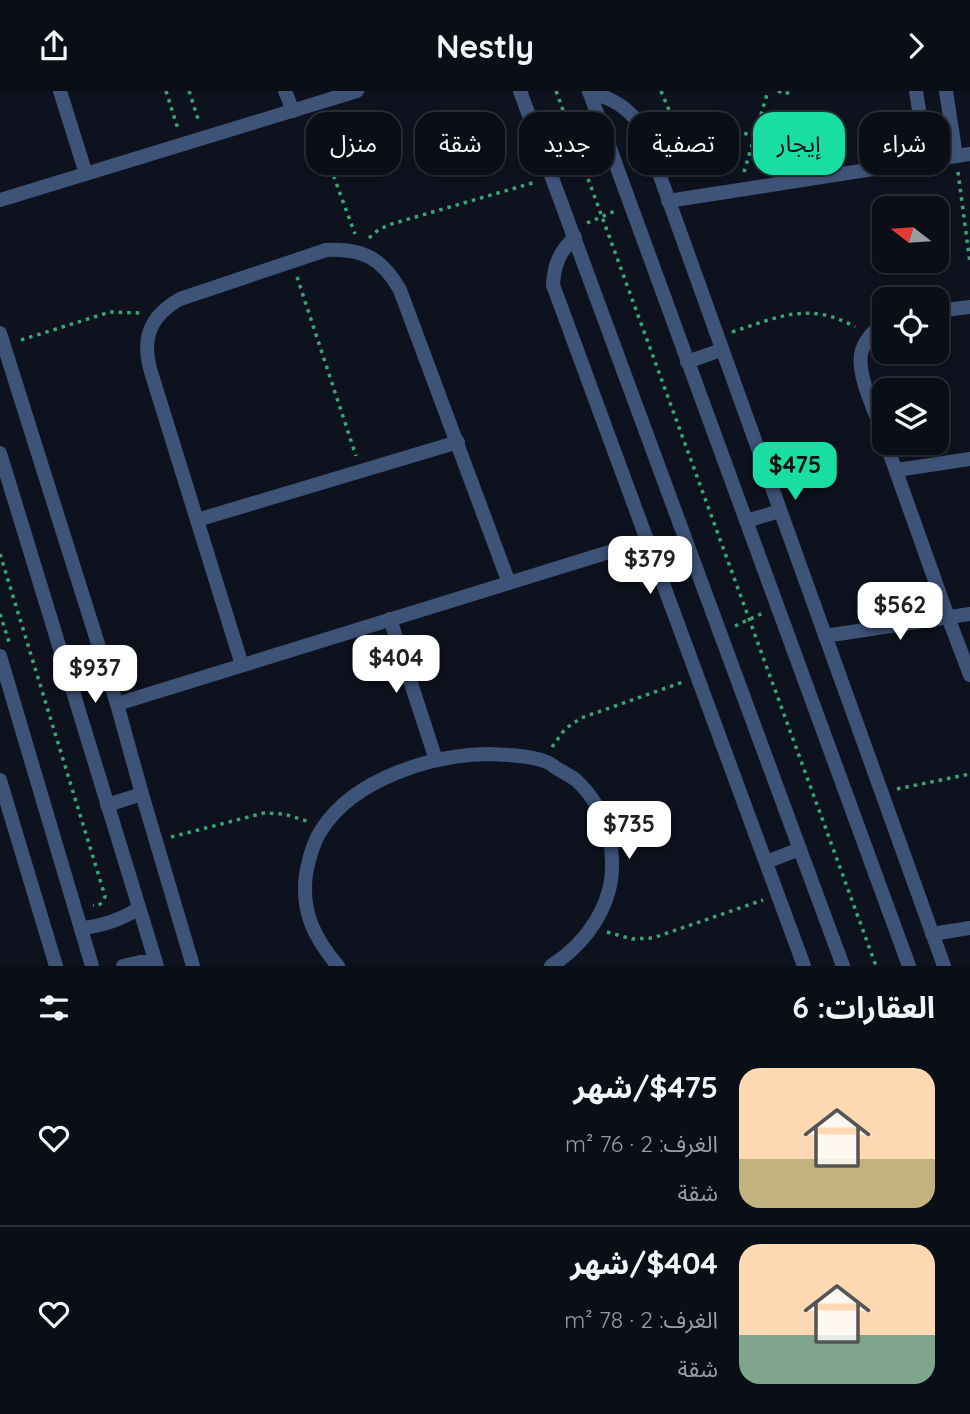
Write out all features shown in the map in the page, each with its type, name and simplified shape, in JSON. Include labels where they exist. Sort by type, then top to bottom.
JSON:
[{"type":"street","points":[[60,91],[86,174]]},
{"type":"street","points":[[285,91],[293,111]]},
{"type":"street","points":[[0,200],[357,91]]},
{"type":"street","points":[[520,91],[843,966]]},
{"type":"street","points":[[589,91],[610,98],[628,110],[642,126],[943,966]]},
{"type":"street","points":[[589,91],[909,966]]},
{"type":"street","points":[[916,91],[919,112]]},
{"type":"street","points":[[946,91],[963,155]]},
{"type":"street","points":[[668,201],[859,171]]},
{"type":"street","points":[[574,233],[558,258],[553,285],[804,966]]},
{"type":"street","points":[[242,665],[146,357],[146,343],[150,328],[158,316],[180,299],[326,250],[344,249],[362,253],[378,261],[391,274],[400,290],[509,583]]},
{"type":"street","points":[[949,309],[970,307]]},
{"type":"street","points":[[872,332],[861,354],[861,373],[872,403]]},
{"type":"street","points":[[2,339],[117,704],[193,966]]},
{"type":"street","points":[[687,362],[719,343]]},
{"type":"street","points":[[197,520],[457,442]]},
{"type":"street","points":[[0,453],[156,964],[139,962],[122,966]]},
{"type":"street","points":[[891,455],[970,675]]},
{"type":"street","points":[[897,470],[970,459]]},
{"type":"street","points":[[746,521],[780,511]]},
{"type":"street","points":[[117,704],[648,540]]},
{"type":"street","points":[[825,636],[970,614]]},
{"type":"street","points":[[390,619],[436,760]]},
{"type":"street","points":[[6,655],[92,966]]},
{"type":"street","points":[[338,966],[322,947],[309,919],[304,888],[309,857],[322,829],[342,805],[371,785],[402,770],[436,760],[472,754],[508,755],[545,761],[575,779],[597,806],[610,839],[612,874],[603,908],[584,938],[551,966]]},
{"type":"street","points":[[0,779],[56,966]]},
{"type":"street","points":[[107,806],[142,794]]},
{"type":"street","points":[[766,862],[800,849]]},
{"type":"street","points":[[81,928],[112,923],[139,908]]},
{"type":"street","points":[[932,934],[970,927]]},
{"type":"path","points":[[166,91],[183,145]]},
{"type":"path","points":[[189,91],[204,138]]},
{"type":"path","points":[[556,91],[876,966]]},
{"type":"path","points":[[661,91],[670,112]]},
{"type":"path","points":[[762,112],[768,91]]},
{"type":"path","points":[[778,91],[785,94],[793,91]]},
{"type":"path","points":[[307,106],[362,253]]},
{"type":"path","points":[[738,190],[753,140]]},
{"type":"path","points":[[963,155],[970,263]]},
{"type":"path","points":[[362,253],[367,240],[388,225],[553,177]]},
{"type":"path","points":[[574,233],[631,205]]},
{"type":"path","points":[[292,261],[361,471]]},
{"type":"path","points":[[2,339],[110,312],[126,311],[158,316]]},
{"type":"path","points":[[719,343],[795,313],[818,313],[842,320],[869,335]]},
{"type":"path","points":[[0,554],[104,896],[99,905],[88,902]]},
{"type":"path","points":[[720,632],[778,607]]},
{"type":"path","points":[[0,614],[6,655]]},
{"type":"path","points":[[545,761],[553,744],[565,729],[580,718],[698,676]]},
{"type":"path","points":[[881,793],[970,774]]},
{"type":"path","points":[[156,841],[264,813],[284,814],[322,829]]},
{"type":"path","points":[[593,925],[632,939],[653,938],[778,895]]}]
